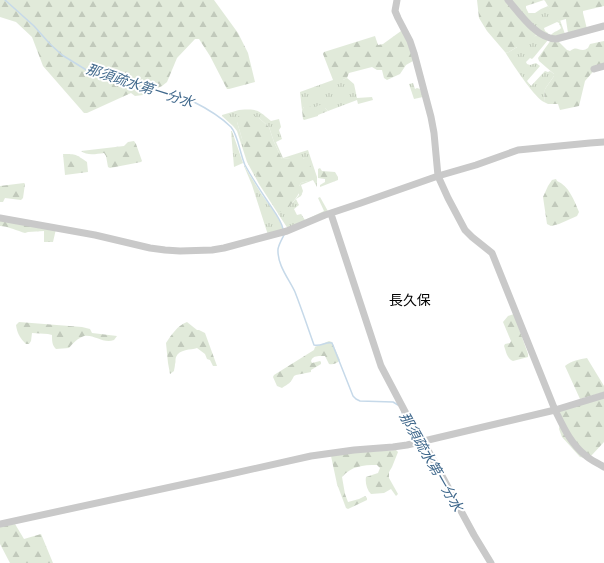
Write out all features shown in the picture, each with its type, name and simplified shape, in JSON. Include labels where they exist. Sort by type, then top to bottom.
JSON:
[{"type":"street","points":[[397,0],[396,11],[398,18],[414,53],[431,117],[438,176],[465,230],[492,252],[555,410],[566,433],[585,456],[604,467]]},
{"type":"street","points":[[508,0],[527,23],[537,32],[552,39],[604,26]]},
{"type":"street","points":[[594,69],[604,66]]},
{"type":"street","points":[[0,218],[107,237],[150,248],[180,251],[212,250],[287,231],[438,176],[476,165],[518,150],[604,142]]},
{"type":"street","points":[[331,214],[381,366],[470,528],[491,563]]},
{"type":"street","points":[[0,524],[217,478],[311,456],[407,445],[555,410],[604,395]]},
{"type":"green space","points":[[0,0],[214,0],[238,33],[248,53],[255,82],[227,89],[210,56],[199,39],[195,39],[177,58],[167,82],[162,86],[143,95],[135,96],[131,93],[84,113],[43,66],[32,37],[16,22],[0,17]]},
{"type":"green space","points":[[477,0],[544,0],[526,6],[529,14],[529,20],[537,34],[524,49],[521,50],[517,47],[507,53],[505,52],[487,31],[479,18]]},
{"type":"green space","points":[[544,0],[604,0],[604,6],[583,11],[587,29],[568,33],[566,19],[559,21],[555,18]]},
{"type":"green space","points":[[548,6],[559,21],[560,20],[565,34],[557,37],[551,35],[561,28],[557,22],[544,28],[548,35],[542,33],[529,20],[528,13],[535,13]]},
{"type":"green space","points":[[401,31],[408,42],[413,61],[406,65],[400,74],[387,80],[384,78],[382,70],[377,70],[372,67],[349,73],[347,78],[343,80],[333,80],[323,54],[324,52],[375,36],[378,45],[383,44]]},
{"type":"green space","points":[[537,35],[548,40],[532,59],[530,58],[526,62],[530,65],[536,63],[540,66],[527,81],[531,86],[545,71],[550,71],[554,74],[545,89],[544,102],[529,87],[505,52],[507,53]]},
{"type":"green space","points":[[551,40],[557,40],[570,51],[576,48],[584,50],[588,48],[590,44],[604,41],[604,65],[597,67],[585,81],[579,106],[560,110],[558,104],[548,104],[544,102],[545,89],[554,74],[539,61],[538,58]]},
{"type":"green space","points":[[347,78],[354,84],[357,98],[372,97],[373,100],[358,104],[357,100],[328,111],[325,108],[304,107],[302,110],[300,92],[333,80],[343,80]]},
{"type":"green space","points":[[413,83],[415,89],[420,89],[423,97],[414,99],[409,84]]},
{"type":"green space","points":[[319,105],[328,111],[318,116],[303,119],[302,110],[304,107],[308,106],[314,108]]},
{"type":"green space","points":[[239,110],[250,110],[259,112],[271,121],[279,119],[281,127],[279,130],[282,139],[276,142],[283,158],[308,150],[317,177],[317,187],[313,180],[301,185],[303,191],[301,196],[296,199],[299,205],[294,209],[297,215],[301,214],[305,220],[324,211],[318,198],[320,197],[329,213],[288,229],[259,184],[247,162],[237,131],[222,115]],"holes":[[[259,118],[269,127],[282,159],[304,158],[308,181],[301,183],[299,186],[299,195],[289,207],[242,139],[237,122]]]},
{"type":"green space","points":[[240,114],[250,114],[259,118],[269,127],[282,159],[300,157],[307,160],[310,164],[312,177],[308,181],[301,183],[299,186],[301,190],[300,192],[284,212],[280,212],[249,161],[237,122]]},
{"type":"green space","points":[[231,131],[243,163],[234,167]]},
{"type":"green space","points":[[134,141],[142,161],[141,162],[110,168],[108,167],[104,153],[89,154],[81,151],[124,146],[128,142]]},
{"type":"green space","points":[[63,154],[76,155],[87,162],[88,172],[65,175]]},
{"type":"green space","points":[[244,165],[279,220],[283,231],[268,235]]},
{"type":"green space","points":[[320,168],[322,171],[335,172],[338,180],[320,187],[320,185],[325,182],[325,179],[318,178],[318,169]]},
{"type":"green space","points":[[556,179],[568,190],[579,212],[577,216],[551,226],[547,224],[543,197],[552,180]]},
{"type":"green space","points":[[24,183],[23,198],[21,200],[5,198],[3,202],[0,202],[0,186]]},
{"type":"green space","points":[[0,217],[56,229],[53,242],[44,242],[44,231],[25,233],[0,226]]},
{"type":"green space","points":[[514,314],[528,357],[513,361],[508,357],[504,346],[511,341],[503,322],[508,316]]},
{"type":"green space","points":[[19,322],[82,327],[90,329],[92,333],[117,336],[114,340],[106,341],[91,336],[84,336],[73,343],[69,348],[56,349],[52,343],[52,335],[48,334],[32,333],[31,341],[29,344],[26,344],[20,337],[17,330],[16,325]]},
{"type":"green space","points":[[187,322],[197,330],[205,333],[217,366],[213,366],[205,354],[197,348],[180,352],[176,358],[174,371],[170,374],[166,343],[178,328]]},
{"type":"green space","points":[[329,341],[332,342],[340,360],[337,363],[329,364],[325,356],[315,357],[311,361],[312,363],[320,361],[321,364],[311,370],[311,372],[294,376],[288,384],[282,388],[277,386],[273,377],[274,375],[314,350],[315,347]]},
{"type":"green space","points":[[587,358],[604,386],[604,392],[580,399],[565,366]]},
{"type":"green space","points":[[604,398],[604,442],[591,456],[585,458],[580,457],[562,437],[559,429],[560,424],[558,411]]},
{"type":"green space","points":[[396,450],[398,452],[389,472],[389,478],[398,494],[396,496],[391,489],[384,493],[371,494],[368,490],[366,477],[378,473],[380,468],[377,465],[367,465],[354,468],[342,477],[348,502],[365,496],[367,500],[348,509],[346,508],[337,484],[331,456],[333,454]]},
{"type":"green space","points":[[15,524],[24,539],[41,534],[53,563],[10,563],[0,544],[0,527]]},
{"type":"waterway","name":"那須疏水第一分水","points":[[5,0],[34,26],[62,55],[88,71],[192,101],[212,112],[227,123],[233,130],[245,165],[279,218],[283,229]]},
{"type":"waterway","name":"那須疏水第一分水","points":[[284,235],[278,249],[279,261],[295,292],[314,345],[332,343],[353,396],[356,399],[360,401],[393,402],[398,405]]},
{"type":"waterway","name":"那須疏水第一分水","points":[[402,412],[407,427],[414,437]]},
{"type":"district","name":"長久保","points":[[410,300]]}]
